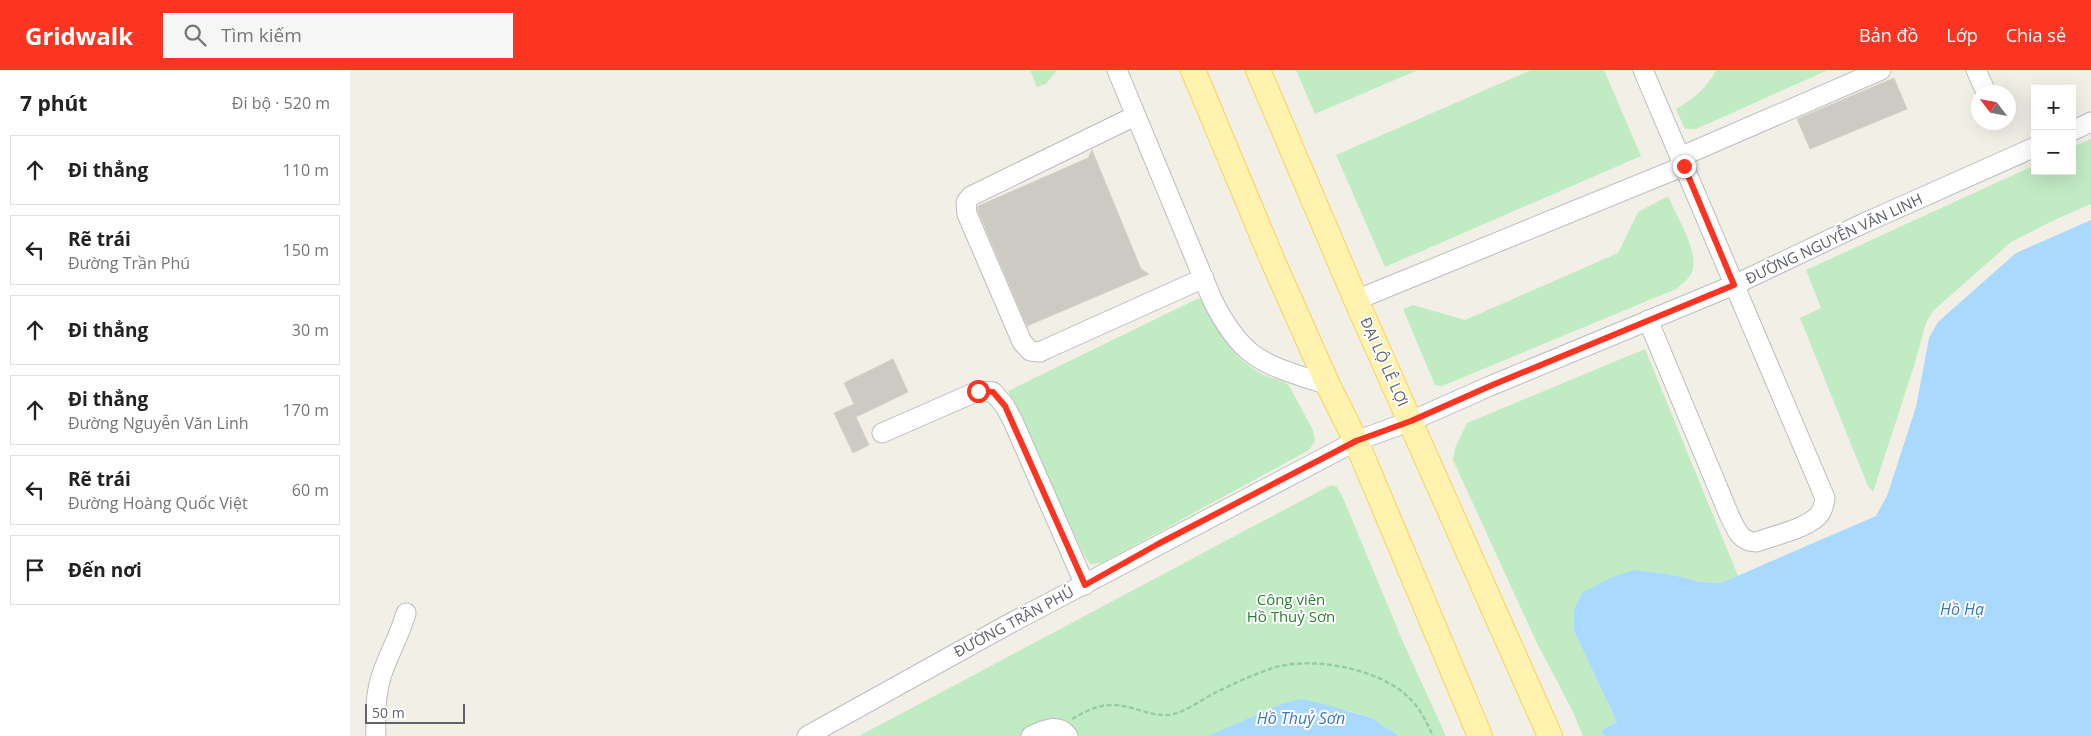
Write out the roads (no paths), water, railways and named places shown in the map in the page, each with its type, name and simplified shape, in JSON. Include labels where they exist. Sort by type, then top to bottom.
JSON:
[{"type":"main road","points":[[1193,70],[1276,268],[1328,385],[1356,441],[1480,736]]},
{"type":"main road","name":"ĐẠI LỘ LÊ LỢI","points":[[1258,70],[1356,300],[1550,736]]},
{"type":"street","points":[[1117,70],[1204,278],[1221,317],[1231,333],[1252,356],[1276,368],[1328,385]]},
{"type":"street","points":[[1643,70],[1825,498],[1824,508],[1819,515],[1797,527],[1756,542],[1749,542],[1743,539],[1730,517],[1648,320]]},
{"type":"street","points":[[1976,70],[1983,85]]},
{"type":"street","points":[[1356,300],[1682,161],[1878,71]]},
{"type":"street","points":[[1135,116],[979,191],[966,202],[967,214],[1022,342],[1030,351],[1046,349],[1204,278]]},
{"type":"street","points":[[2074,130],[2091,122]]},
{"type":"street","name":"ĐƯỜNG NGUYỄN VĂN LINH","points":[[1411,421],[1734,285],[1879,216],[2031,149]]},
{"type":"street","points":[[882,433],[970,394],[985,390],[993,392],[1005,406],[1013,421],[1085,585]]},
{"type":"street","name":"ĐƯỜNG TRẦN PHÚ","points":[[806,736],[999,629],[1085,585],[1158,544],[1356,441],[1411,421]]},
{"type":"street","points":[[376,736],[378,689],[387,662],[402,629],[406,613]]},
{"type":"street","points":[[1031,736],[1054,728],[1062,730],[1069,728]]},
{"type":"water","name":"Hồ Hạ","points":[[2091,220],[2091,736],[1604,736],[1601,730],[1617,722],[1574,631],[1574,610],[1582,593],[1612,577],[1635,570],[1673,575],[1700,582],[1721,583],[1876,516],[1887,496],[1916,407],[1929,338],[1938,322],[2016,253]]},
{"type":"water","name":"Hồ Thuỷ Sơn","points":[[1300,699],[1372,718],[1399,736],[1208,736],[1279,705]]},
{"type":"park label","name":"Công viên Hồ Thuỷ Sơn","points":[[1291,608]]}]
